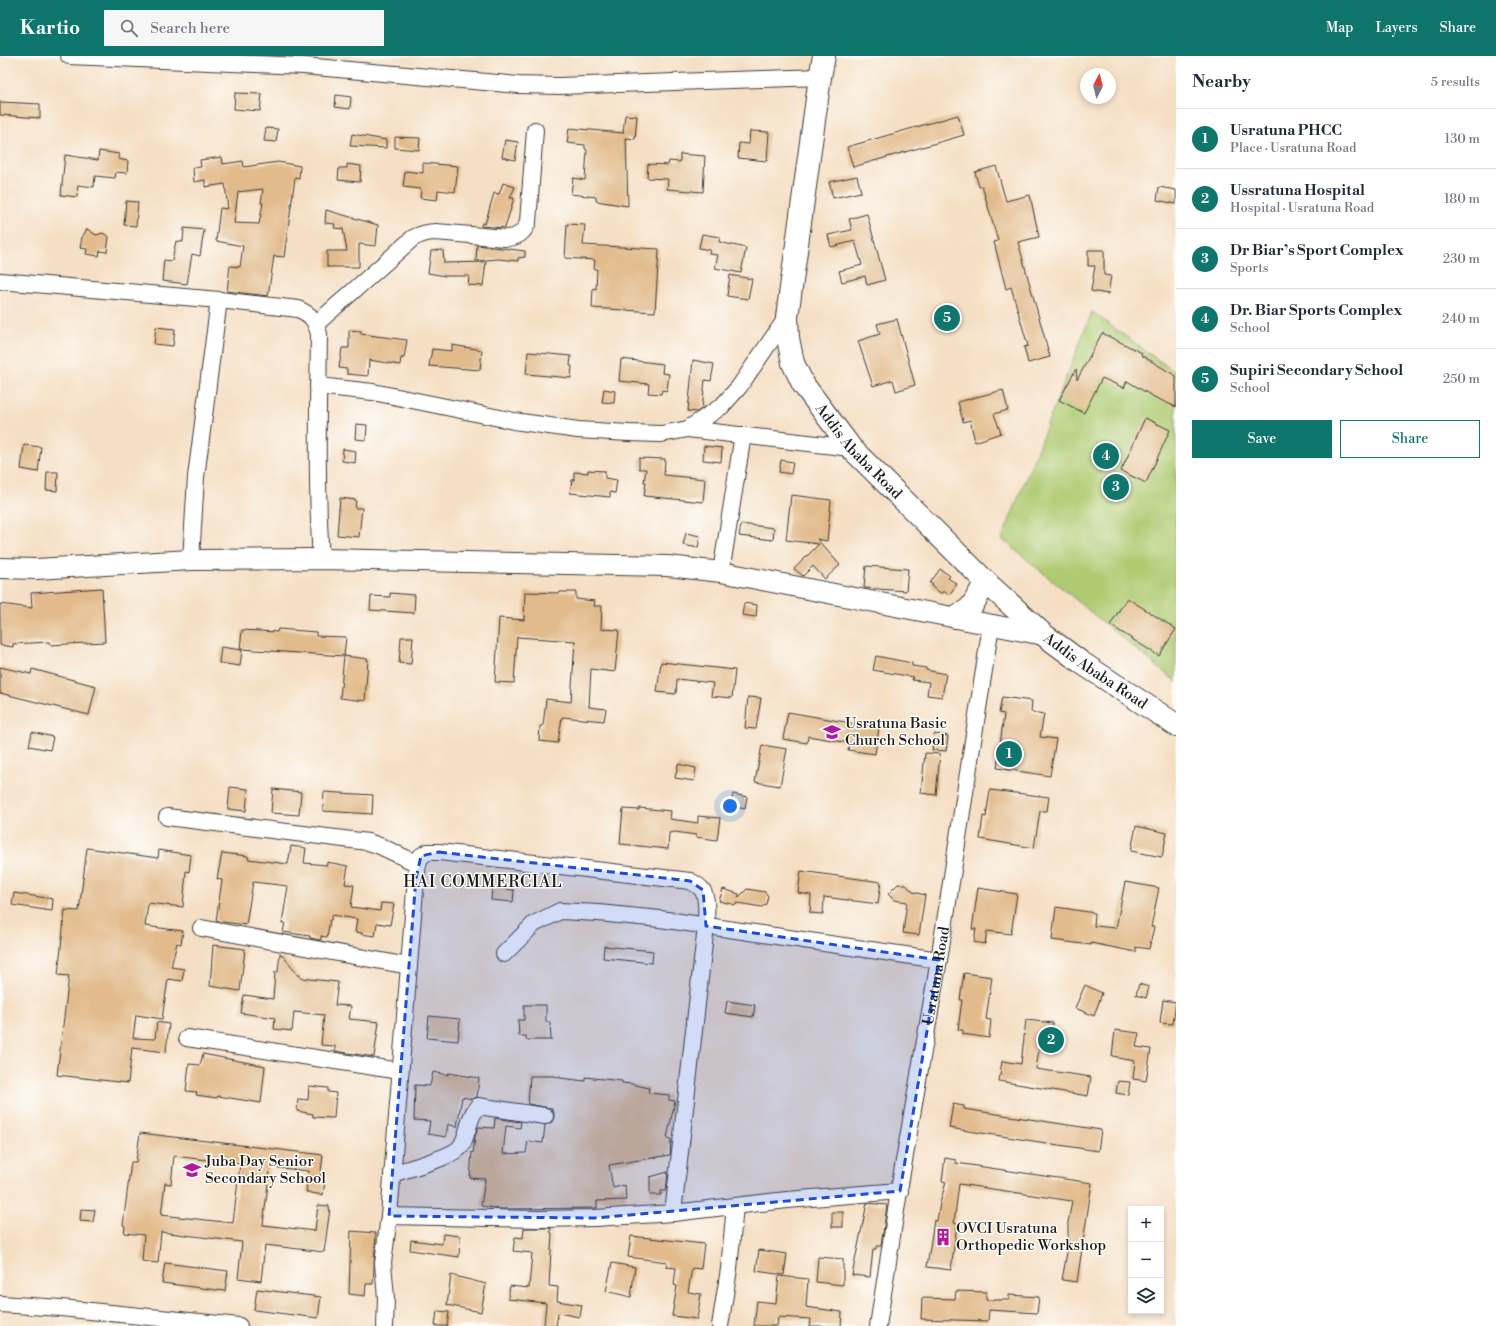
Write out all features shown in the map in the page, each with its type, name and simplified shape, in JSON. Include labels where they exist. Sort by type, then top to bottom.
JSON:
[{"type":"main road","name":"Addis Ababa Road","points":[[824,56],[787,317],[788,338],[792,363],[803,384],[851,448],[986,582],[1044,635],[1082,663],[1176,726]]},
{"type":"main road","points":[[955,617],[968,610],[986,582]]},
{"type":"street","points":[[70,56],[304,66],[512,84],[559,86],[820,77]]},
{"type":"street","points":[[316,324],[413,238],[420,234],[436,232],[512,238],[522,233],[526,229],[528,222],[535,130]]},
{"type":"street","points":[[0,281],[219,300],[298,309],[309,314],[316,324],[319,334],[318,512],[321,559]]},
{"type":"street","points":[[191,560],[196,477],[219,300]]},
{"type":"street","points":[[688,429],[710,415],[731,397],[787,317]]},
{"type":"street","points":[[318,386],[374,392],[514,420],[578,430],[661,434],[688,429],[851,448]]},
{"type":"street","points":[[721,572],[743,435]]},
{"type":"street","points":[[0,568],[49,569],[191,560],[321,559],[668,566],[721,572],[1044,635]]},
{"type":"street","name":"Usratuna Road","points":[[878,1326],[939,960],[991,625]]},
{"type":"street","points":[[166,817],[368,842],[418,864]]},
{"type":"street","points":[[385,1326],[386,1298],[383,1263],[389,1216],[418,864],[421,856],[428,852],[439,852],[690,881],[702,890],[705,900],[706,926],[673,1213]]},
{"type":"street","points":[[504,954],[534,924],[560,911],[598,912],[939,960]]},
{"type":"street","points":[[201,928],[409,966]]},
{"type":"street","points":[[187,1038],[400,1071]]},
{"type":"street","points":[[392,1174],[443,1157],[456,1151],[461,1146],[478,1106],[545,1116]]},
{"type":"street","points":[[389,1216],[538,1220],[595,1218],[673,1213],[900,1191]]},
{"type":"street","points":[[720,1326],[729,1269],[735,1206]]},
{"type":"street","points":[[0,1304],[61,1308],[239,1326]]},
{"type":"highlighted area","points":[[439,852],[690,881],[703,890],[706,926],[939,960],[900,1191],[595,1218],[389,1216],[416,878],[421,856]]},
{"type":"green space","points":[[1092,312],[1176,373],[1176,682],[1002,539]]},
{"type":"building","points":[[235,93],[262,94],[260,111],[234,109]]},
{"type":"building","points":[[336,95],[351,97],[350,109],[335,107]]},
{"type":"building","points":[[0,102],[40,104],[40,118],[0,115]]},
{"type":"building","points":[[625,115],[637,116],[635,139],[626,138],[628,206],[596,201],[596,197],[571,194],[573,178],[585,180],[587,150],[585,149],[585,145],[567,143],[569,128],[623,133]]},
{"type":"building","points":[[958,115],[964,135],[853,167],[847,147]]},
{"type":"building","points":[[266,128],[278,129],[276,142],[264,141]]},
{"type":"building","points":[[750,131],[769,132],[767,161],[738,158],[739,143],[749,144]]},
{"type":"building","points":[[352,134],[386,140],[386,148],[350,146]]},
{"type":"building","points":[[395,137],[420,138],[419,150],[395,148]]},
{"type":"building","points":[[505,140],[518,142],[515,160],[502,157]]},
{"type":"building","points":[[99,151],[119,154],[118,159],[128,161],[127,173],[116,172],[115,178],[95,176],[94,187],[78,185],[77,197],[61,195],[65,155],[98,160]]},
{"type":"building","points":[[680,154],[705,156],[703,192],[667,189],[668,179],[647,178],[648,164],[668,165],[669,161],[680,162]]},
{"type":"building","points":[[222,157],[223,164],[243,161],[244,167],[278,162],[300,166],[299,179],[295,178],[284,257],[274,256],[268,296],[227,291],[230,266],[240,267],[243,246],[216,241],[220,208],[228,209],[225,184],[205,187],[205,180],[194,182],[193,168],[201,167],[200,160]],"holes":[[[263,189],[261,203],[263,203],[259,224],[234,223],[238,192]]]},
{"type":"building","points":[[423,163],[458,166],[455,192],[438,190],[437,200],[420,198],[421,189],[403,187],[405,171],[423,173]]},
{"type":"building","points":[[347,164],[361,166],[360,182],[338,180],[339,168],[347,168]]},
{"type":"building","points":[[996,166],[1006,201],[1030,195],[1039,237],[1018,242],[1050,357],[1028,363],[1024,347],[1028,346],[1011,287],[1006,289],[994,242],[998,241],[982,186],[979,187],[975,172]]},
{"type":"building","points":[[857,176],[861,192],[833,198],[829,182]]},
{"type":"building","points":[[503,183],[515,187],[510,198],[514,198],[505,228],[481,226],[482,223],[485,224],[494,193],[499,194]]},
{"type":"building","points":[[1159,187],[1176,190],[1176,204],[1157,200]]},
{"type":"building","points":[[126,201],[138,202],[136,226],[124,225]]},
{"type":"building","points":[[326,210],[378,225],[376,246],[359,244],[359,267],[327,267],[327,251],[347,251],[343,229],[334,228],[335,224],[325,223]]},
{"type":"building","points":[[867,214],[885,280],[867,285],[865,276],[842,282],[839,271],[862,265],[855,241],[831,247],[828,235],[852,230],[849,219]]},
{"type":"building","points":[[567,224],[585,225],[583,245],[659,249],[655,312],[592,308],[593,288],[596,289],[597,269],[594,269],[595,260],[565,258]]},
{"type":"building","points":[[184,228],[204,230],[200,256],[192,254],[187,284],[162,281],[164,260],[172,261],[176,241],[183,242]]},
{"type":"building","points":[[87,229],[96,235],[103,233],[109,237],[107,252],[100,251],[99,256],[86,254],[87,249],[80,248],[82,237]]},
{"type":"building","points":[[702,234],[720,237],[719,242],[746,248],[741,273],[715,268],[718,255],[709,254],[710,250],[699,248]]},
{"type":"building","points":[[477,245],[525,251],[525,257],[518,258],[518,261],[498,259],[476,261]]},
{"type":"building","points":[[443,250],[444,263],[486,262],[483,286],[468,285],[469,276],[445,276],[428,273],[431,251]]},
{"type":"building","points":[[1088,250],[1104,250],[1104,275],[1111,276],[1108,294],[1091,291],[1095,266],[1088,266]]},
{"type":"building","points":[[730,275],[752,279],[748,299],[727,296]]},
{"type":"building","points":[[897,319],[915,385],[896,391],[893,380],[873,386],[858,341],[880,334],[877,324]]},
{"type":"building","points":[[156,327],[175,329],[173,346],[154,344]]},
{"type":"building","points":[[349,330],[361,331],[361,334],[407,340],[404,358],[401,358],[400,365],[369,360],[368,376],[347,374],[347,369],[339,368],[342,348],[349,348]]},
{"type":"building","points":[[1102,333],[1142,353],[1141,355],[1176,376],[1176,407],[1154,397],[1127,381],[1124,388],[1102,378],[1084,413],[1059,400],[1076,369],[1077,380]]},
{"type":"building","points":[[452,345],[482,350],[480,370],[429,366],[432,349],[452,351]]},
{"type":"building","points":[[528,352],[571,356],[571,378],[526,374]]},
{"type":"building","points":[[621,359],[663,364],[662,373],[669,374],[667,391],[662,390],[661,394],[648,393],[649,384],[619,381]]},
{"type":"building","points":[[693,360],[714,364],[711,381],[705,380],[702,408],[697,412],[688,411]]},
{"type":"building","points":[[604,389],[615,391],[614,403],[602,402]]},
{"type":"building","points":[[1003,390],[1008,410],[994,414],[1001,433],[975,442],[970,420],[963,422],[958,402]]},
{"type":"building","points":[[1145,418],[1170,430],[1146,483],[1121,471]]},
{"type":"building","points":[[356,424],[367,425],[366,440],[355,439]]},
{"type":"building","points":[[24,445],[41,447],[38,472],[21,469]]},
{"type":"building","points":[[704,446],[722,448],[721,462],[703,460]]},
{"type":"building","points":[[343,449],[356,451],[355,463],[342,461]]},
{"type":"building","points":[[639,458],[665,459],[664,475],[705,479],[703,502],[644,496],[646,469],[639,469]]},
{"type":"building","points":[[781,460],[793,462],[791,474],[779,472]]},
{"type":"building","points":[[588,470],[605,471],[605,478],[617,480],[615,493],[610,492],[610,497],[570,493],[572,480],[574,480],[574,472],[588,473]]},
{"type":"building","points":[[47,472],[58,472],[57,491],[46,490]]},
{"type":"building","points":[[791,495],[831,500],[827,541],[817,539],[840,565],[825,579],[813,566],[803,576],[794,569],[819,544],[786,540]]},
{"type":"building","points":[[340,498],[356,500],[355,508],[362,508],[359,537],[337,535]]},
{"type":"building","points":[[741,524],[774,528],[773,540],[739,536]]},
{"type":"building","points":[[686,533],[700,536],[698,548],[683,545]]},
{"type":"building","points":[[866,566],[908,569],[906,591],[864,588]]},
{"type":"building","points":[[940,569],[950,576],[948,578],[957,584],[949,595],[943,591],[942,594],[932,587],[933,585],[930,583]]},
{"type":"building","points":[[102,588],[105,642],[50,645],[49,642],[13,644],[13,647],[0,645],[0,604],[32,608],[31,593]]},
{"type":"building","points":[[525,592],[576,592],[576,599],[595,601],[594,606],[602,606],[601,629],[619,630],[615,672],[591,669],[589,707],[606,709],[604,721],[562,717],[558,743],[539,741],[540,726],[543,726],[546,699],[571,702],[575,641],[517,637],[514,683],[495,682],[499,618],[524,620]]},
{"type":"building","points":[[390,593],[415,595],[414,613],[370,610],[371,596],[390,597]]},
{"type":"building","points":[[1127,598],[1176,629],[1159,656],[1110,625]]},
{"type":"building","points":[[744,603],[757,605],[756,617],[742,615]]},
{"type":"building","points":[[278,629],[316,632],[316,636],[346,637],[344,656],[240,649],[242,630],[277,632]]},
{"type":"building","points":[[401,637],[413,637],[411,664],[399,663]]},
{"type":"building","points":[[221,647],[242,650],[240,666],[219,663]]},
{"type":"building","points":[[344,656],[368,659],[365,701],[340,698]]},
{"type":"building","points":[[876,656],[912,663],[912,666],[926,668],[926,670],[946,674],[942,697],[927,695],[929,682],[912,680],[913,677],[873,670]]},
{"type":"building","points":[[661,662],[735,670],[732,698],[711,696],[713,683],[677,679],[676,694],[657,692]]},
{"type":"building","points":[[0,667],[31,674],[32,669],[96,686],[89,715],[0,693]]},
{"type":"building","points":[[748,697],[761,698],[756,729],[745,728]]},
{"type":"building","points":[[1002,697],[1032,701],[1031,712],[1044,714],[1040,737],[1056,739],[1050,776],[997,768],[1004,714],[999,713]]},
{"type":"building","name":"Usratuna Basic Church School","points":[[788,712],[879,728],[875,754],[848,750],[849,743],[808,736],[807,743],[783,739]]},
{"type":"building","points":[[32,732],[53,737],[50,750],[29,746]]},
{"type":"building","points":[[934,734],[948,736],[946,751],[932,750]]},
{"type":"building","points":[[762,745],[787,749],[780,786],[755,782]]},
{"type":"building","points":[[925,753],[940,754],[936,795],[921,793]]},
{"type":"building","points":[[678,764],[696,768],[694,781],[675,778]]},
{"type":"building","points":[[230,787],[248,789],[246,811],[228,809]]},
{"type":"building","points":[[273,789],[301,792],[299,815],[271,813]]},
{"type":"building","points":[[990,790],[1049,797],[1047,811],[1040,811],[1034,848],[980,839],[983,816],[986,817]]},
{"type":"building","points":[[324,792],[373,795],[372,814],[323,811]]},
{"type":"building","points":[[733,794],[747,797],[745,809],[731,806]]},
{"type":"building","points":[[639,808],[671,811],[670,819],[698,823],[698,816],[720,818],[717,840],[675,832],[669,833],[668,849],[620,844],[623,809],[639,810]]},
{"type":"building","points":[[1136,826],[1167,833],[1162,857],[1131,851]]},
{"type":"building","points":[[291,846],[306,848],[304,863],[327,865],[327,862],[348,866],[345,884],[354,885],[351,907],[380,911],[381,903],[394,904],[390,925],[377,923],[375,936],[361,934],[362,933],[355,932],[357,919],[332,915],[327,937],[321,936],[321,940],[310,938],[310,936],[283,932],[285,923],[282,923],[288,886],[253,882],[246,925],[216,921],[222,880],[217,879],[222,853],[248,856],[248,859],[288,864]]},
{"type":"building","points":[[87,848],[158,858],[159,850],[191,855],[189,872],[186,871],[183,907],[148,903],[145,926],[183,931],[181,944],[177,943],[171,967],[184,969],[182,981],[168,979],[162,1019],[136,1015],[133,1038],[155,1039],[157,1022],[169,1024],[166,1052],[132,1048],[128,1083],[57,1075],[69,976],[58,975],[65,910],[79,911]]},
{"type":"building","points":[[801,871],[881,882],[878,904],[824,897],[823,914],[810,913],[811,895],[798,893]]},
{"type":"building","points":[[1125,882],[1159,888],[1151,927],[1154,927],[1149,949],[1136,947],[1136,952],[1091,943],[1091,945],[1052,940],[1056,907],[1095,913],[1094,926],[1116,928]]},
{"type":"building","points":[[898,884],[906,885],[913,892],[925,895],[919,935],[903,933],[907,902],[894,900],[888,894]]},
{"type":"building","points":[[492,888],[514,890],[513,902],[491,900]]},
{"type":"building","points":[[978,888],[1017,894],[1011,934],[987,931],[985,944],[974,942],[976,929],[972,929]]},
{"type":"building","points":[[723,889],[739,894],[738,898],[747,889],[765,892],[768,896],[766,904],[762,907],[737,903],[736,905],[719,901]]},
{"type":"building","points":[[14,893],[53,899],[52,911],[12,905]]},
{"type":"building","points":[[213,945],[245,949],[240,991],[210,986]]},
{"type":"building","points":[[604,946],[653,951],[652,963],[603,958]]},
{"type":"building","points":[[280,953],[294,969],[297,975],[300,975],[300,978],[338,982],[335,1005],[351,1006],[349,1019],[379,1022],[374,1057],[335,1051],[335,1046],[321,1045],[324,1015],[294,1012],[292,1031],[274,1029],[275,1018],[241,1013],[244,995],[273,999],[275,972],[278,972]]},
{"type":"building","points":[[964,973],[992,977],[986,1019],[991,1020],[989,1038],[963,1034],[963,1030],[958,1030]]},
{"type":"building","points":[[1139,984],[1149,987],[1146,998],[1136,995]]},
{"type":"building","points":[[1085,985],[1102,993],[1094,1016],[1075,1008]]},
{"type":"building","points":[[1163,1000],[1176,1002],[1173,1024],[1160,1023]]},
{"type":"building","points":[[727,1001],[755,1005],[753,1017],[725,1013]]},
{"type":"building","points":[[524,1005],[546,1005],[546,1022],[550,1022],[551,1040],[526,1040],[526,1036],[519,1036],[518,1020],[524,1020]]},
{"type":"building","points":[[429,1016],[460,1019],[458,1041],[427,1038]]},
{"type":"building","points":[[1026,1020],[1053,1023],[1050,1050],[1039,1049],[1036,1069],[1091,1077],[1088,1096],[999,1081],[1002,1061],[1021,1064]]},
{"type":"building","points":[[1115,1030],[1139,1033],[1136,1047],[1151,1049],[1146,1081],[1133,1079],[1135,1061],[1112,1056]]},
{"type":"building","points":[[203,1054],[265,1066],[261,1103],[218,1096],[217,1098],[196,1095],[197,1092],[186,1091],[189,1064],[200,1065]]},
{"type":"building","points":[[433,1072],[479,1078],[477,1097],[472,1099],[462,1097],[457,1127],[448,1124],[446,1137],[428,1134],[430,1121],[414,1120],[415,1085],[430,1086]]},
{"type":"building","points":[[530,1076],[553,1076],[585,1081],[585,1077],[622,1081],[622,1083],[649,1088],[648,1093],[669,1095],[669,1100],[675,1101],[667,1138],[671,1139],[670,1155],[609,1165],[613,1188],[625,1185],[626,1200],[597,1201],[597,1208],[501,1209],[481,1206],[485,1179],[470,1178],[472,1152],[473,1153],[478,1127],[494,1128],[495,1118],[521,1122],[520,1128],[506,1126],[503,1154],[526,1153],[528,1141],[543,1143],[545,1125],[552,1122],[554,1118],[554,1112],[551,1108],[528,1104]]},
{"type":"building","points":[[1118,1081],[1130,1082],[1128,1095],[1116,1093]]},
{"type":"building","points":[[309,1086],[328,1088],[328,1092],[336,1093],[334,1118],[313,1117],[313,1114],[297,1111],[298,1099],[308,1100]]},
{"type":"building","points":[[953,1104],[964,1106],[964,1109],[1101,1130],[1098,1151],[949,1128]]},
{"type":"building","points":[[140,1133],[323,1155],[320,1180],[325,1181],[323,1195],[306,1192],[309,1171],[270,1167],[263,1225],[315,1231],[318,1205],[329,1206],[330,1209],[324,1252],[265,1245],[261,1281],[238,1278],[242,1242],[161,1232],[158,1263],[142,1261],[144,1235],[124,1233],[125,1226],[123,1225],[131,1162],[136,1162]],"holes":[[[174,1156],[240,1164],[233,1223],[161,1215],[165,1183],[171,1184]]]},
{"type":"building","points":[[945,1158],[956,1160],[956,1163],[1092,1183],[1077,1282],[1062,1280],[1068,1247],[1068,1223],[1072,1201],[959,1184],[954,1223],[957,1224],[951,1270],[927,1267],[934,1220],[937,1221],[946,1182],[942,1181]]},
{"type":"building","points":[[668,1172],[666,1191],[661,1191],[661,1195],[650,1195],[650,1177]]},
{"type":"building","points":[[867,1203],[887,1205],[881,1246],[876,1246],[876,1249],[873,1249],[870,1277],[852,1275]]},
{"type":"building","points":[[81,1209],[95,1210],[93,1222],[80,1221]]},
{"type":"building","points":[[832,1212],[843,1212],[843,1227],[832,1227]]},
{"type":"building","points":[[524,1228],[551,1228],[549,1286],[558,1287],[557,1301],[582,1305],[580,1317],[558,1313],[556,1326],[544,1325],[546,1303],[508,1299],[510,1286],[529,1288],[532,1253],[513,1251],[515,1237],[523,1238]]},
{"type":"building","points":[[351,1231],[376,1233],[373,1284],[366,1284],[365,1296],[349,1294]]},
{"type":"building","points":[[443,1234],[460,1236],[459,1257],[410,1250],[411,1240],[442,1244]]},
{"type":"building","points":[[631,1236],[704,1244],[701,1269],[692,1268],[688,1292],[701,1294],[697,1319],[672,1316],[677,1286],[674,1285],[676,1268],[666,1267],[667,1262],[628,1257]]},
{"type":"building","points":[[759,1250],[787,1254],[784,1275],[756,1271]]},
{"type":"building","points":[[818,1257],[843,1259],[843,1285],[816,1282]]},
{"type":"building","points":[[165,1263],[228,1271],[225,1291],[162,1283]]},
{"type":"building","points":[[612,1263],[635,1267],[631,1297],[606,1291]]},
{"type":"building","points":[[451,1275],[486,1284],[481,1312],[447,1305]]},
{"type":"building","points":[[779,1276],[808,1279],[806,1307],[842,1312],[841,1326],[810,1326],[811,1319],[778,1317],[777,1326],[754,1326],[757,1301],[776,1303]]},
{"type":"building","points":[[257,1289],[321,1297],[318,1318],[254,1310]]},
{"type":"building","points":[[956,1291],[986,1292],[986,1300],[1009,1300],[1009,1295],[1039,1297],[1037,1313],[989,1310],[988,1321],[921,1319],[922,1298],[955,1299]]},
{"type":"building","points":[[437,1311],[449,1312],[447,1326],[435,1326]]},
{"type":"place","name":"Supiri Secondary School","points":[[947,318]]},
{"type":"place","name":"Dr. Biar Sports Complex","points":[[1106,456]]},
{"type":"place","name":"Dr Biar’s Sport Complex","points":[[1116,487]]},
{"type":"place","name":"Usratuna Basic Church School","points":[[832,732]]},
{"type":"place","name":"Usratuna PHCC","points":[[1009,754]]},
{"type":"place","name":"Ussratuna Hospital","points":[[1051,1040]]},
{"type":"place","name":"Juba Day Senior Secondary School","points":[[192,1170]]},
{"type":"place","name":"OVCI Usratuna Orthopedic Workshop","points":[[943,1237]]},
{"type":"district","name":"HAI COMMERCIAL","points":[[483,881]]}]
